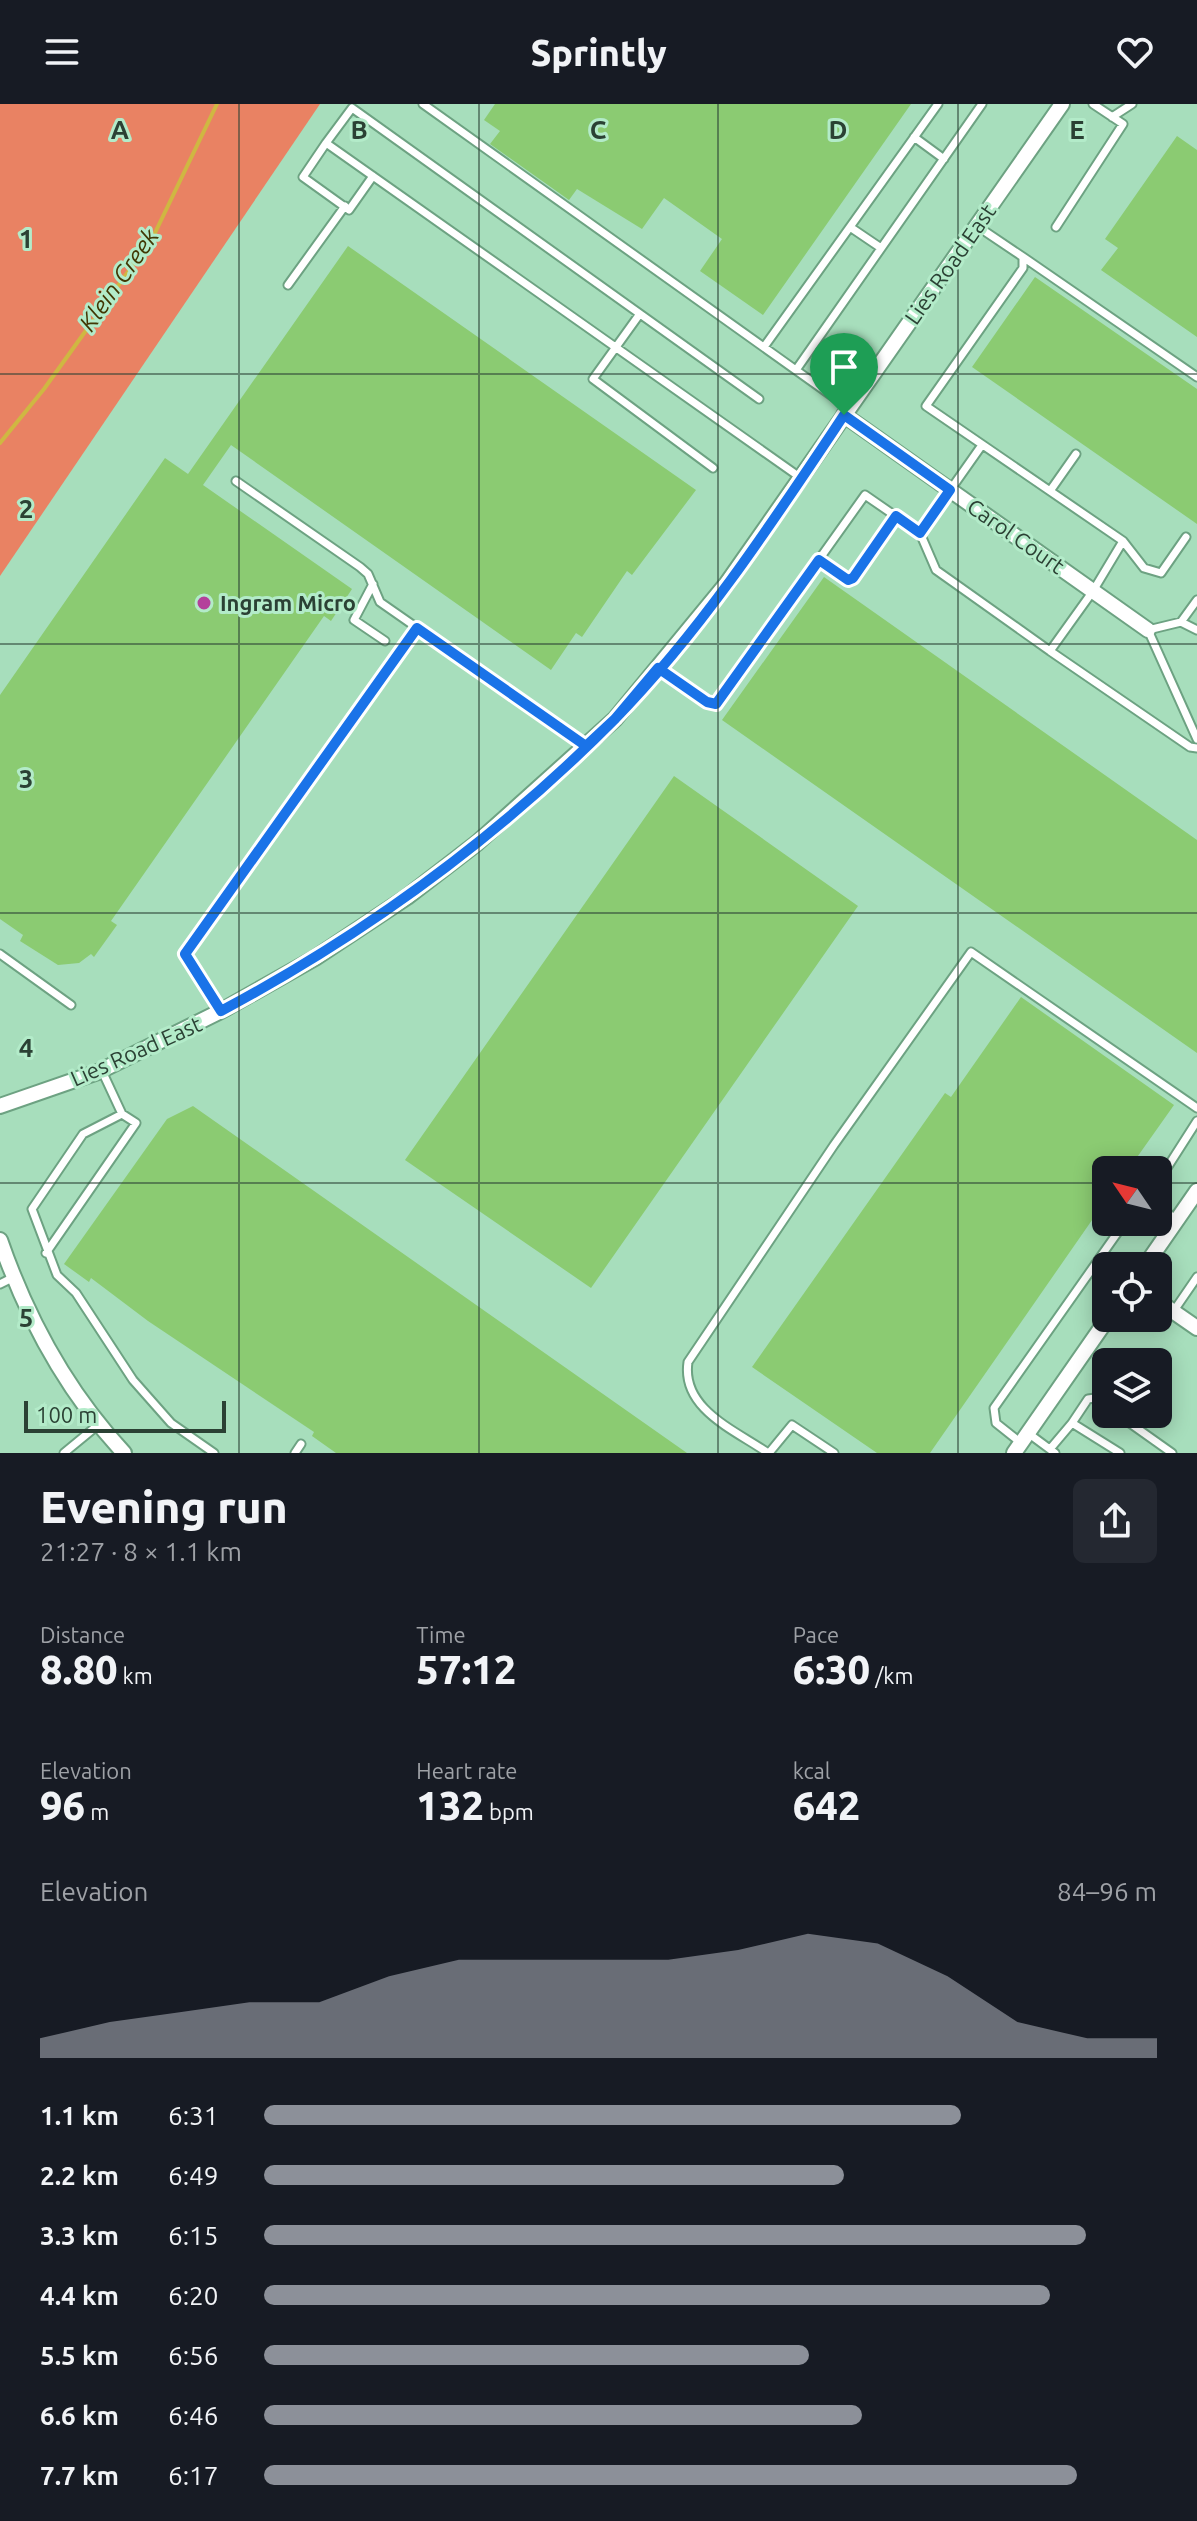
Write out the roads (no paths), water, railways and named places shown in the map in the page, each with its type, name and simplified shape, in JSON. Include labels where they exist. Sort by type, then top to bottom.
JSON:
[{"type":"street","name":"Lies Road East","points":[[0,1106],[102,1070],[221,1011],[315,958],[407,897],[477,843],[615,719],[727,583],[1058,105]]},
{"type":"street","name":"Carol Court","points":[[847,412],[950,490],[1148,630]]},
{"type":"street","points":[[1155,1252],[1197,1191]]},
{"type":"street","points":[[0,1240],[7,1280],[98,1425],[124,1453]]},
{"type":"street","points":[[1173,1312],[1197,1328]]},
{"type":"street","points":[[1021,1443],[1098,1332]]},
{"type":"lane","points":[[423,104],[796,370],[847,412]]},
{"type":"lane","points":[[764,347],[938,104]]},
{"type":"lane","points":[[796,370],[982,104]]},
{"type":"lane","points":[[1056,227],[1123,124],[1093,104]]},
{"type":"lane","points":[[1112,117],[1132,104]]},
{"type":"lane","points":[[373,176],[349,210],[303,177],[352,108],[759,399]]},
{"type":"lane","points":[[914,137],[944,159]]},
{"type":"lane","points":[[326,143],[802,478]]},
{"type":"lane","points":[[288,285],[345,206]]},
{"type":"lane","points":[[977,226],[1197,377]]},
{"type":"lane","points":[[850,227],[881,248]]},
{"type":"lane","points":[[1023,257],[1023,268],[926,406],[1123,541],[1144,568],[1161,573],[1186,537]]},
{"type":"lane","points":[[639,315],[593,379],[713,468]]},
{"type":"lane","points":[[920,533],[982,445]]},
{"type":"lane","points":[[1050,491],[1076,454]]},
{"type":"lane","points":[[236,481],[360,567],[373,584],[380,602],[586,746]]},
{"type":"lane","points":[[658,668],[707,702],[716,704],[865,495],[920,533],[936,570],[1190,747],[1197,748]]},
{"type":"lane","points":[[819,560],[848,580],[853,578],[896,516]]},
{"type":"lane","points":[[1050,651],[1093,591],[1123,541]]},
{"type":"lane","points":[[373,584],[354,620],[385,641]]},
{"type":"lane","points":[[1181,622],[1197,600]]},
{"type":"lane","points":[[1197,630],[1181,622],[1148,630],[1197,739]]},
{"type":"lane","points":[[221,1011],[185,954],[417,628]]},
{"type":"lane","points":[[834,1453],[792,1425],[769,1453],[698,1404],[687,1384],[688,1362],[834,1145],[971,952],[1197,1108]]},
{"type":"lane","points":[[0,954],[71,1005]]},
{"type":"lane","points":[[46,1253],[136,1123],[122,1114],[102,1070]]},
{"type":"lane","points":[[122,1114],[83,1134],[33,1204],[46,1253],[57,1275],[76,1293],[133,1380],[171,1423],[214,1453]]},
{"type":"lane","points":[[1172,1160],[1197,1121]]},
{"type":"lane","points":[[1172,1216],[1177,1220]]},
{"type":"lane","points":[[1092,1398],[1088,1399],[1053,1451],[1021,1443],[996,1423],[994,1408],[1115,1236]]},
{"type":"lane","points":[[1173,1312],[1197,1277]]},
{"type":"lane","points":[[1072,1423],[1120,1453]]},
{"type":"lane","points":[[64,1453],[98,1425]]},
{"type":"lane","points":[[1137,1428],[1172,1453]]},
{"type":"lane","points":[[295,1453],[301,1444]]},
{"type":"waterway","name":"Klein Creek","points":[[0,443],[44,389],[153,237],[217,104]]},
{"type":"place","name":"Ingram Micro","points":[[204,603]]}]
